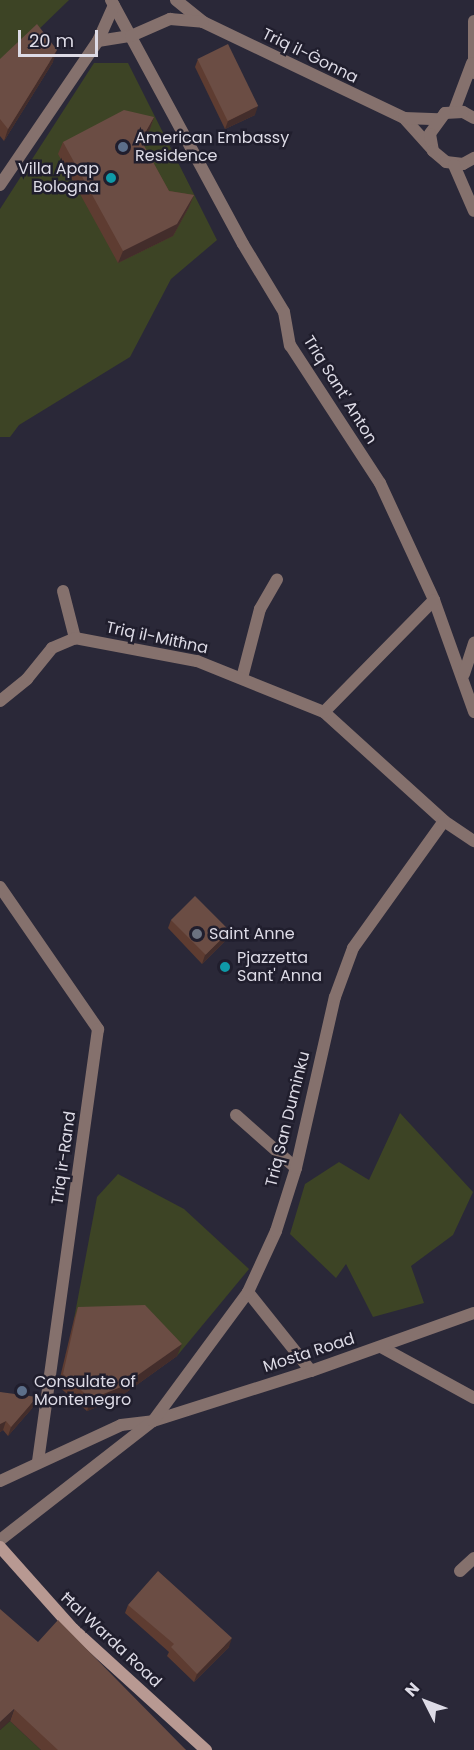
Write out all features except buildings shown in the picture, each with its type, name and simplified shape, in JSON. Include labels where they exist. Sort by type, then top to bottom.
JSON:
[{"type":"street","name":"Triq il-Ġonna","points":[[176,0],[203,22],[404,118],[439,158],[454,165]]},
{"type":"street","name":"Triq Sant' Anton","points":[[116,2],[131,36],[284,312],[290,345],[380,483],[434,600],[464,674],[474,712]]},
{"type":"street","points":[[0,185],[98,41],[116,2]]},
{"type":"street","name":"Triq il-Ġonna","points":[[98,41],[131,36],[170,19],[203,22]]},
{"type":"street","points":[[432,149],[430,134],[438,119],[454,111],[473,67],[474,21]]},
{"type":"street","points":[[454,111],[474,117]]},
{"type":"street","name":"Triq il-Ġonna","points":[[404,118],[438,119]]},
{"type":"street","points":[[474,158],[454,165],[474,211]]},
{"type":"street","points":[[242,678],[260,609],[277,580]]},
{"type":"street","points":[[0,701],[27,679],[52,648],[75,638],[63,591]]},
{"type":"street","points":[[324,712],[434,600]]},
{"type":"street","name":"Triq il-Mitħna","points":[[75,638],[197,661],[324,712],[444,821],[474,841]]},
{"type":"street","points":[[464,674],[474,643]]},
{"type":"street","name":"Triq San Duminku","points":[[153,1421],[248,1292],[276,1231],[296,1168],[335,997],[353,948],[444,821]]},
{"type":"street","name":"Triq ir-Rand","points":[[0,887],[98,1029],[38,1462]]},
{"type":"street","points":[[236,1115],[296,1168]]},
{"type":"street","points":[[248,1292],[311,1371]]},
{"type":"street","name":"Mosta Road","points":[[0,1481],[121,1425],[153,1421],[311,1371],[474,1313]]},
{"type":"street","points":[[381,1347],[474,1398]]},
{"type":"street","name":"Mosta Road","points":[[0,1540],[153,1421]]},
{"type":"street","name":"Ħal Warda Road","points":[[0,1547],[73,1629],[206,1750]]},
{"type":"street","points":[[460,1571],[474,1558]]},
{"type":"green space","points":[[0,0],[69,0],[0,67]]},
{"type":"green space","points":[[94,63],[128,63],[217,240],[171,279],[130,357],[19,425],[10,437],[0,437],[0,209]]},
{"type":"green space","points":[[400,1113],[473,1192],[453,1235],[411,1266],[424,1303],[373,1317],[346,1264],[336,1278],[290,1234],[305,1184],[339,1162],[369,1180]]},
{"type":"green space","points":[[118,1174],[184,1209],[249,1269],[177,1356],[74,1319],[97,1197]]},
{"type":"green space","points":[[10,1721],[41,1750],[0,1750],[0,1730]]},
{"type":"place","name":"American Embassy Residence","points":[[123,147]]},
{"type":"place","name":"Villa Apap Bologna","points":[[111,178]]},
{"type":"place","name":"Saint Anne","points":[[197,934]]},
{"type":"place","name":"Pjazzetta Sant' Anna","points":[[225,967]]},
{"type":"place","name":"Consulate of Montenegro","points":[[22,1391]]}]
